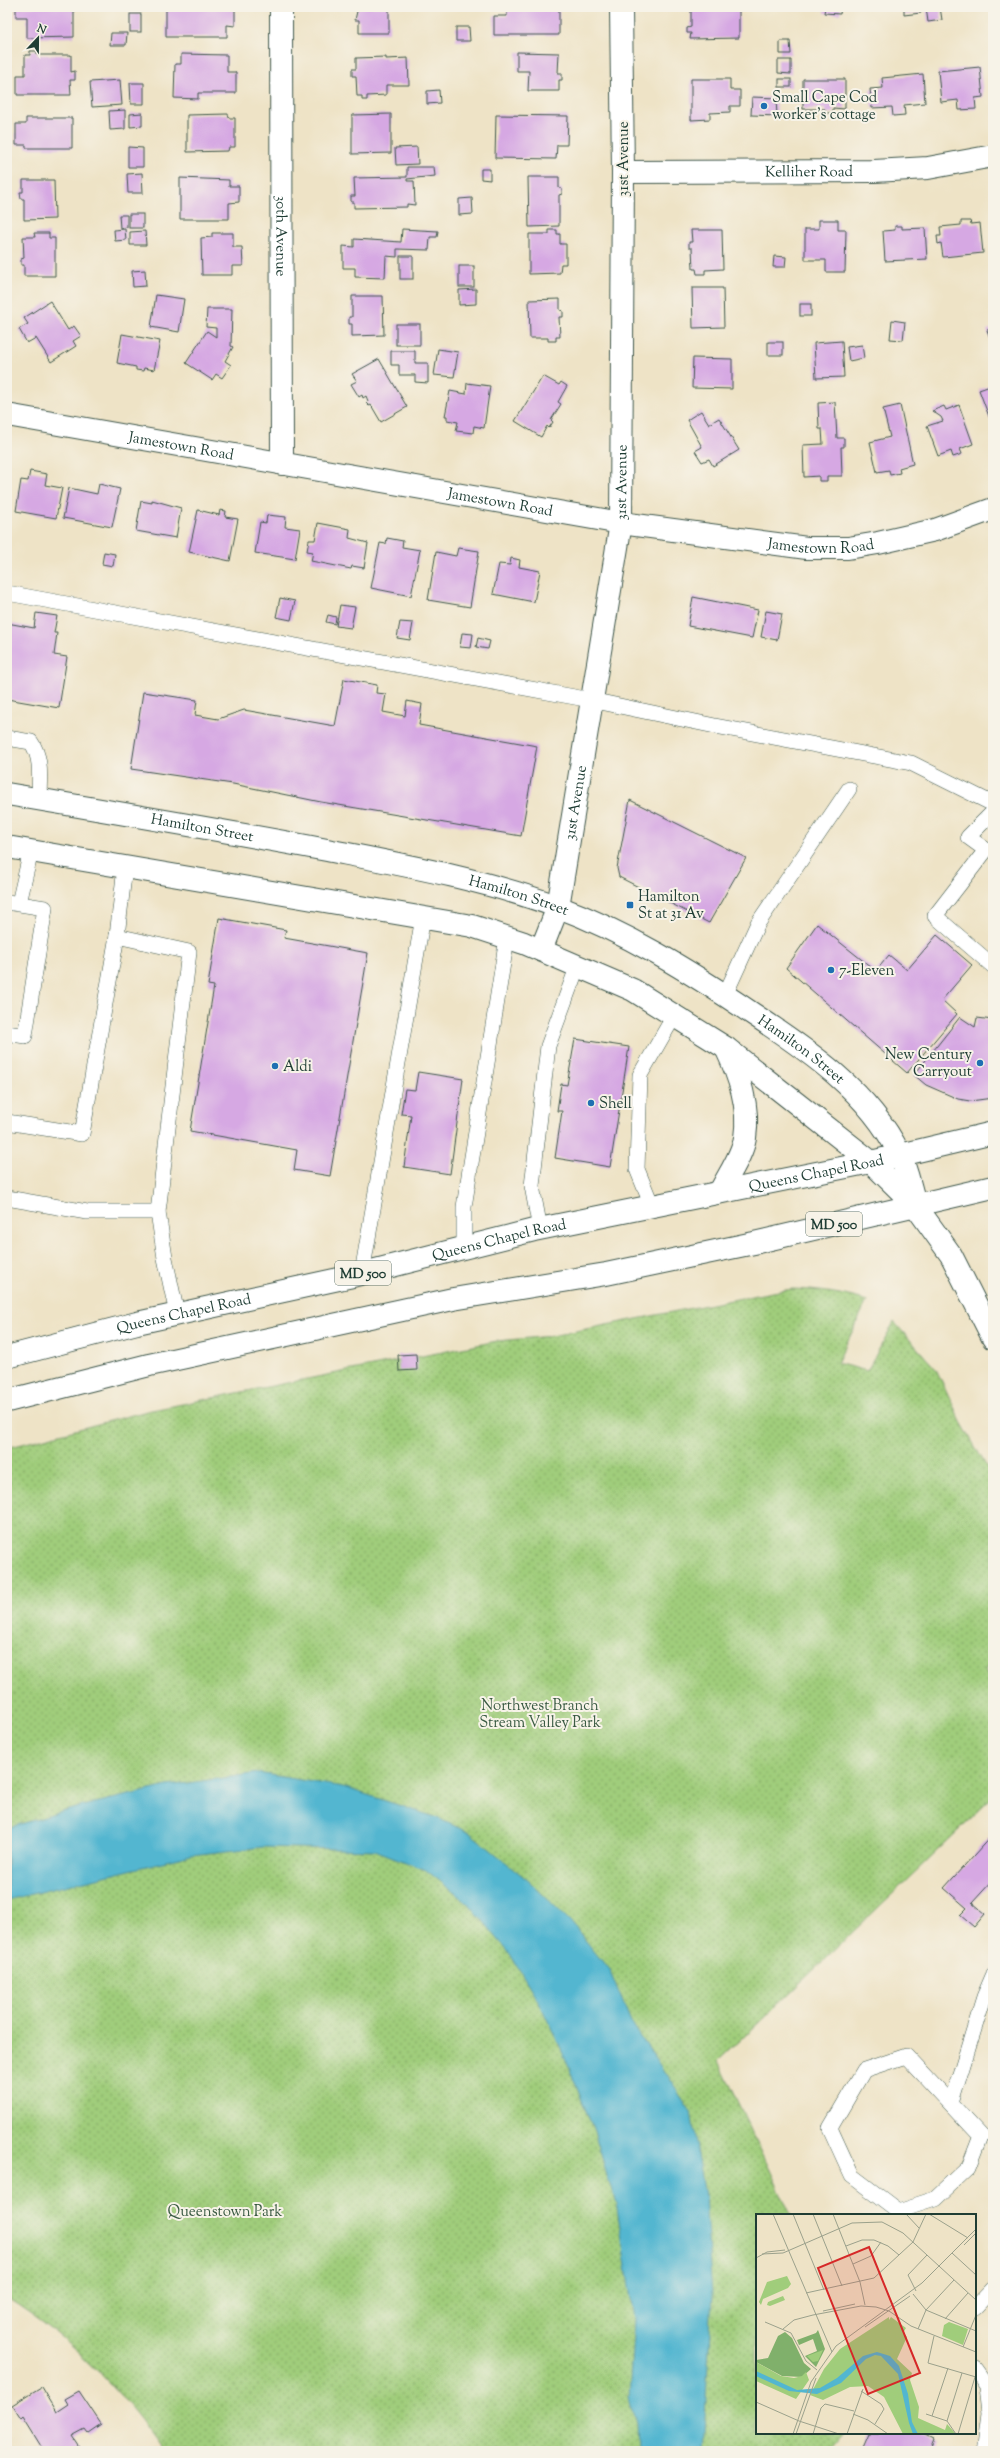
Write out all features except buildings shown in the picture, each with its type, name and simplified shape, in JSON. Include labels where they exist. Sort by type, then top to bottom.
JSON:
[{"type":"main road","name":"30th Avenue","points":[[281,7],[282,464]]},
{"type":"main road","name":"31st Avenue","points":[[541,950],[558,907],[621,523],[623,172],[621,7]]},
{"type":"main road","name":"Kelliher Road","points":[[623,172],[874,171],[928,168],[993,156]]},
{"type":"main road","name":"Jamestown Road","points":[[7,415],[621,523],[807,548],[848,548],[935,530],[993,509]]},
{"type":"main road","name":"Hamilton Street","points":[[7,794],[299,845],[436,871],[506,889],[558,907],[613,931],[673,963],[725,995],[784,1034],[832,1072],[877,1117],[900,1155],[915,1205]]},
{"type":"main road","name":"Hamilton Street","points":[[7,847],[472,926],[541,950],[633,990],[726,1048],[871,1162],[915,1205],[950,1255],[988,1315],[993,1338]]},
{"type":"main road","points":[[720,1192],[745,1139],[746,1112],[740,1081],[726,1048]]},
{"type":"main road","name":"Queens Chapel Road","points":[[7,1357],[177,1314],[362,1273],[540,1229],[871,1162],[993,1133]]},
{"type":"main road","name":"MD 500","points":[[7,1401],[149,1365],[422,1306],[606,1274],[754,1243],[993,1187]]},
{"type":"lane","points":[[7,593],[592,700],[714,726],[911,763],[993,804]]},
{"type":"lane","points":[[7,738],[31,742],[36,750],[39,761],[39,800]]},
{"type":"lane","points":[[725,995],[758,923],[849,789]]},
{"type":"lane","points":[[993,812],[968,837],[989,853],[935,916],[993,966]]},
{"type":"lane","points":[[7,1032],[25,1036],[45,908],[13,902],[31,851]]},
{"type":"lane","points":[[7,1122],[82,1134],[117,936],[124,867]]},
{"type":"lane","points":[[362,1273],[423,917]]},
{"type":"lane","points":[[117,936],[189,952],[158,1212],[165,1258],[177,1314]]},
{"type":"lane","points":[[464,1247],[464,1206],[507,938]]},
{"type":"lane","points":[[540,1229],[532,1186],[548,1046],[578,965]]},
{"type":"lane","points":[[652,1206],[637,1169],[640,1075],[674,1016]]},
{"type":"lane","points":[[7,1198],[87,1212],[158,1212]]},
{"type":"lane","points":[[951,2103],[984,1997],[993,1976]]},
{"type":"lane","points":[[906,2056],[951,2103],[981,2136],[969,2167],[935,2199],[898,2211],[852,2176],[830,2128],[864,2070],[906,2056]]},
{"type":"lane","points":[[976,2307],[993,2289]]},
{"type":"lane","points":[[976,2369],[987,2385],[990,2413],[985,2451]]},
{"type":"green space","name":"Northwest Branch Stream Valley Park","points":[[793,1289],[812,1290],[830,1292],[867,1301],[837,1363],[867,1371],[894,1322],[936,1369],[961,1422],[993,1478],[993,1664],[985,1670],[993,1689],[993,1797],[719,2061],[791,2214],[756,2214],[756,2434],[844,2434],[830,2451],[164,2451],[131,2407],[93,2367],[52,2330],[7,2298],[7,1448],[147,1411],[497,1341],[551,1336]]},
{"type":"water","points":[[258,1773],[343,1787],[435,1817],[470,1833],[530,1882],[570,1921],[610,1971],[631,2022],[691,2112],[705,2196],[712,2295],[703,2451],[637,2451],[636,2424],[629,2397],[634,2319],[617,2208],[594,2131],[564,2055],[539,2002],[510,1954],[471,1906],[426,1870],[375,1850],[263,1847],[191,1855],[7,1900],[7,1828],[82,1806],[167,1786]]},
{"type":"place","name":"Small Cape Cod worker's cottage","points":[[764,106]]},
{"type":"place","name":"Hamilton St at 31 Av","points":[[630,905]]},
{"type":"place","name":"7-Eleven","points":[[831,970]]},
{"type":"place","name":"New Century Carryout","points":[[980,1063]]},
{"type":"place","name":"Aldi","points":[[275,1066]]},
{"type":"place","name":"Shell","points":[[591,1103]]},
{"type":"park label","name":"Queenstown Park","points":[[225,2211]]}]
